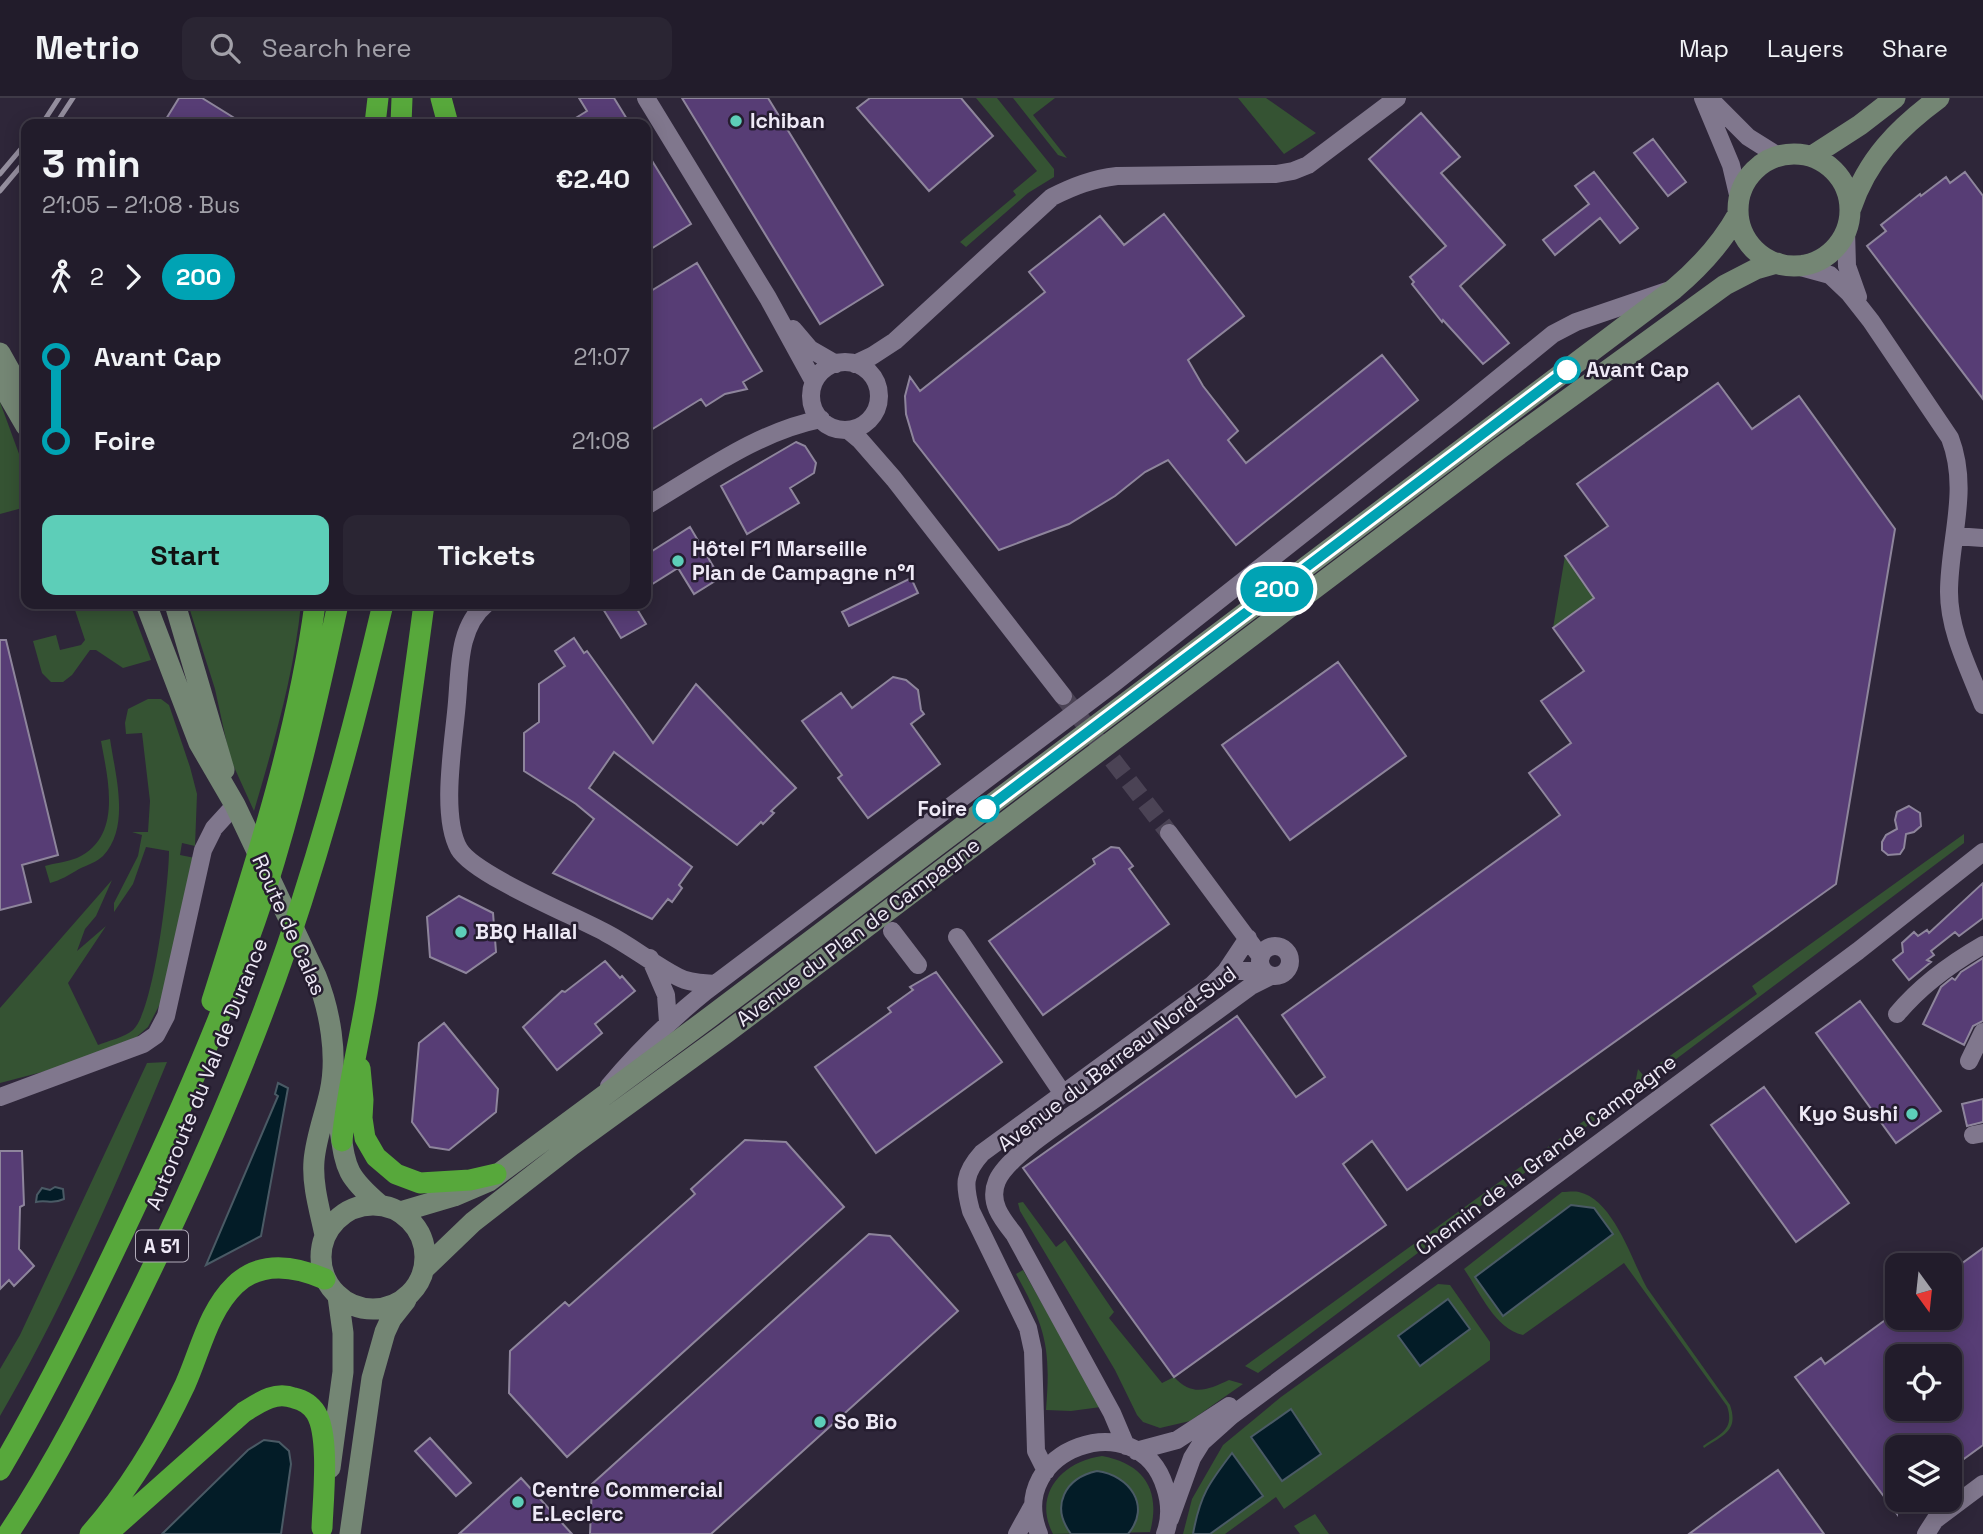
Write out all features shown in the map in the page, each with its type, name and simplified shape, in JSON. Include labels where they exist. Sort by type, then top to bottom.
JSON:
[{"type":"highway","points":[[376,119],[378,98]]},
{"type":"highway","points":[[401,119],[402,98]]},
{"type":"highway","points":[[439,119],[441,98]]},
{"type":"highway","points":[[441,98],[447,119]]},
{"type":"highway","points":[[170,1133],[264,832],[287,747],[314,609]]},
{"type":"highway","name":"Autoroute du Val de Durance","points":[[0,1470],[43,1397],[86,1312],[211,1039],[265,892],[309,731],[337,609]]},
{"type":"highway","name":"Autoroute du Val de Durance","points":[[8,1534],[51,1464],[101,1372],[152,1269],[237,1075],[288,944],[355,720],[382,609]]},
{"type":"highway","points":[[342,1141],[346,1101],[359,1044],[403,759],[423,609]]},
{"type":"highway","points":[[359,1044],[363,1129],[376,1157],[396,1174],[420,1183],[470,1180],[496,1174]]},
{"type":"highway","points":[[90,1534],[131,1480],[163,1429],[215,1313],[235,1285],[257,1271],[270,1268],[304,1270],[325,1279]]},
{"type":"highway","points":[[107,1534],[244,1412],[267,1398],[279,1395],[299,1399],[309,1405],[316,1412],[321,1424],[322,1531]]},
{"type":"main road","points":[[1812,156],[1895,98]]},
{"type":"main road","points":[[1851,208],[1849,195],[1835,171],[1812,156],[1799,154],[1778,156],[1764,162],[1752,172],[1744,185],[1739,207],[1741,227],[1754,249],[1787,264],[1810,264],[1832,251],[1846,230],[1858,186],[1885,145],[1908,122],[1939,98]]},
{"type":"main road","name":"Avenue du Plan de Campagne","points":[[390,1208],[468,1191],[489,1181],[1674,289],[1726,236],[1739,207]]},
{"type":"main road","name":"Avenue du Plan de Campagne","points":[[424,1269],[473,1222],[572,1144],[726,1033],[1509,441],[1725,285],[1756,269],[1787,264]]},
{"type":"main road","points":[[0,353],[21,389]]},
{"type":"main road","points":[[0,381],[21,417]]},
{"type":"main road","name":"Route de Calas","points":[[148,609],[199,743],[234,806],[320,985],[333,1044],[331,1089],[314,1161],[325,1235]]},
{"type":"main road","name":"Route de Calas","points":[[176,609],[234,806]]},
{"type":"main road","name":"Route de Calas","points":[[331,1089],[348,1172],[358,1186],[390,1208]]},
{"type":"main road","points":[[350,1534],[372,1378],[391,1319],[412,1293],[424,1269],[425,1247],[416,1227],[390,1208],[358,1207],[338,1217],[325,1235],[320,1257],[325,1279],[338,1296],[355,1307],[375,1310],[396,1305],[412,1293]]},
{"type":"main road","points":[[322,1531],[343,1372],[343,1333],[338,1296]]},
{"type":"street","points":[[646,98],[768,298],[814,383]]},
{"type":"street","points":[[855,364],[895,341],[1052,197],[1078,184],[1096,178],[1117,176],[1276,174],[1293,171],[1308,165],[1397,98]]},
{"type":"street","points":[[1703,98],[1731,165],[1739,207]]},
{"type":"street","points":[[1709,98],[1748,137],[1778,156]]},
{"type":"street","points":[[1846,230],[1846,253],[1853,289],[1871,321],[1950,438],[1960,473],[1949,595],[1952,622],[1983,705]]},
{"type":"street","points":[[1787,264],[1821,271],[1836,280],[1871,321]]},
{"type":"street","points":[[596,1101],[640,1049],[715,984],[1114,683],[1553,334],[1576,322],[1674,289]]},
{"type":"street","points":[[768,298],[805,344],[836,364],[855,364],[864,368],[877,383]]},
{"type":"street","points":[[894,479],[876,442],[873,425],[879,402],[877,383],[881,366],[895,341]]},
{"type":"street","points":[[836,364],[821,373],[814,383],[812,402],[821,419],[838,429],[848,430],[864,425],[876,411]]},
{"type":"street","points":[[651,503],[747,446],[812,402]]},
{"type":"street","points":[[747,446],[770,435],[821,419]]},
{"type":"street","points":[[848,430],[894,479],[1063,696]]},
{"type":"street","points":[[1955,536],[1983,538]]},
{"type":"street","points":[[480,609],[462,643],[450,797],[451,828],[460,850],[474,866],[606,933],[679,978],[715,984]]},
{"type":"street","points":[[1971,675],[1983,690]]},
{"type":"street","points":[[0,1097],[143,1044],[156,1035],[166,1016],[203,850],[214,828],[234,806]]},
{"type":"street","points":[[1169,833],[1266,962]]},
{"type":"street","name":"Chemin de la Grande Campagne","points":[[1046,1471],[1058,1458],[1073,1448],[1099,1442],[1131,1448],[1177,1440],[1225,1409],[1608,1126],[1905,902],[1983,838]]},
{"type":"street","name":"Chemin de la Grande Campagne","points":[[1167,1526],[1192,1458],[1202,1442],[1231,1416],[1858,951],[1983,852]]},
{"type":"street","points":[[892,931],[918,965]]},
{"type":"street","points":[[957,937],[1063,1094]]},
{"type":"street","name":"Avenue du Barreau Nord-Sud","points":[[1046,1471],[1036,1451],[1033,1351],[1028,1328],[971,1211],[966,1180],[971,1165],[982,1153],[1212,985],[1226,971],[1248,938]]},
{"type":"street","points":[[1897,1014],[1921,987],[1956,960],[1983,945]]},
{"type":"street","points":[[650,958],[666,995],[668,1022]]},
{"type":"street","name":"Avenue du Barreau Nord-Sud","points":[[1226,971],[1266,962]]},
{"type":"street","name":"Avenue du Barreau Nord-Sud","points":[[1131,1448],[1014,1234],[1000,1216],[994,1203],[996,1182],[1012,1161],[1251,986],[1266,962]]},
{"type":"street","points":[[1969,1061],[1983,1032]]},
{"type":"street","points":[[1131,1448],[1152,1463],[1163,1479],[1169,1499],[1167,1526]]},
{"type":"street","points":[[1017,1534],[1046,1471]]},
{"type":"street","points":[[1926,1534],[1935,1520],[1983,1484]]},
{"type":"street","points":[[1034,1502],[1035,1525],[1039,1534]]},
{"type":"green space","points":[[976,98],[997,98],[1054,169],[1054,177],[1028,193],[966,247],[960,242],[1016,195],[1013,191],[1037,171]]},
{"type":"green space","points":[[1013,98],[1055,98],[1033,115],[1067,158],[1058,155]]},
{"type":"green space","points":[[1238,98],[1266,98],[1316,133],[1284,154]]},
{"type":"green space","points":[[0,402],[21,459],[21,508],[0,514]]},
{"type":"green space","points":[[1565,556],[1594,598],[1553,628]]},
{"type":"green space","points":[[75,609],[132,609],[151,660],[123,668],[96,650],[90,650],[72,675],[63,682],[51,682],[42,673],[33,641],[56,635],[60,650],[81,645],[85,640]]},
{"type":"green space","points":[[190,609],[300,609],[288,682],[254,811],[230,758],[215,689]]},
{"type":"green space","points":[[148,699],[161,699],[169,705],[197,794],[195,846],[182,843],[180,855],[195,858],[161,1002],[148,1027],[125,1047],[88,1060],[0,1083],[0,1008],[112,880],[96,916],[85,929],[77,951],[106,926],[68,983],[98,1045],[130,1032],[141,1018],[159,945],[169,851],[146,847],[133,884],[114,912],[114,903],[138,856],[142,835],[132,832],[148,832],[150,801],[142,733],[126,734],[125,723],[128,709]]},
{"type":"green space","points":[[110,739],[119,800],[117,830],[112,844],[98,860],[50,883],[45,866],[69,861],[92,849],[107,822],[109,790],[101,741]]},
{"type":"green space","points":[[1964,834],[1964,843],[1258,1373],[1245,1366],[1635,1084],[1638,1069],[1643,1075],[1757,994],[1752,986]]},
{"type":"green space","points":[[167,1062],[69,1286],[0,1416],[0,1369],[20,1335],[147,1063]]},
{"type":"green space","points":[[1562,1192],[1579,1192],[1591,1197],[1612,1219],[1647,1288],[1730,1405],[1731,1427],[1723,1436],[1704,1448],[1703,1446],[1727,1426],[1727,1406],[1624,1263],[1523,1335],[1504,1325],[1496,1317],[1464,1269]]},
{"type":"green space","points":[[1023,1202],[1056,1247],[1065,1240],[1114,1312],[1109,1318],[1162,1383],[1174,1377],[1188,1387],[1200,1390],[1229,1380],[1243,1384],[1190,1421],[1160,1428],[1143,1422],[1020,1211],[1018,1203]]},
{"type":"green space","points":[[1023,1270],[1101,1407],[1071,1411],[1046,1410],[1047,1354],[1040,1324],[1016,1274]]},
{"type":"green space","points":[[1438,1284],[1450,1285],[1490,1342],[1490,1360],[1284,1509],[1276,1497],[1225,1534],[1183,1534],[1192,1499],[1223,1445],[1281,1397]]},
{"type":"green space","points":[[1102,1456],[1129,1465],[1146,1482],[1153,1504],[1150,1532],[1053,1534],[1047,1519],[1046,1506],[1055,1482],[1075,1465]]},
{"type":"green space","points":[[1315,1514],[1329,1534],[1300,1534],[1294,1526]]},
{"type":"water","points":[[278,1083],[288,1088],[261,1236],[206,1265],[278,1096],[275,1094]]},
{"type":"water","points":[[55,1187],[63,1189],[64,1199],[56,1202],[36,1202],[42,1188],[50,1190]]},
{"type":"water","points":[[1571,1205],[1594,1208],[1613,1234],[1503,1316],[1475,1277]]},
{"type":"water","points":[[1448,1299],[1470,1329],[1420,1366],[1398,1336]]},
{"type":"water","points":[[1291,1409],[1321,1454],[1282,1481],[1251,1437]]},
{"type":"water","points":[[264,1440],[279,1442],[289,1451],[291,1464],[281,1534],[162,1534],[248,1450]]},
{"type":"water","points":[[1232,1453],[1263,1496],[1210,1534],[1193,1534],[1206,1490]]},
{"type":"water","points":[[1097,1471],[1119,1479],[1134,1494],[1138,1513],[1128,1534],[1071,1534],[1065,1524],[1062,1513],[1064,1495],[1076,1480]]},
{"type":"building","points":[[179,98],[202,98],[236,119],[166,119]]},
{"type":"building","points":[[579,98],[614,98],[627,119],[574,119],[587,111]]},
{"type":"building","points":[[682,98],[768,98],[883,285],[820,324]]},
{"type":"building","points":[[870,98],[961,98],[993,136],[929,191],[857,108]]},
{"type":"building","points":[[1421,113],[1460,157],[1441,173],[1505,245],[1460,286],[1509,343],[1483,364],[1443,320],[1442,322],[1412,284],[1414,282],[1410,277],[1446,246],[1369,159]]},
{"type":"building","points":[[1653,139],[1686,182],[1668,196],[1634,153]]},
{"type":"building","points":[[651,159],[691,224],[651,249]]},
{"type":"building","points":[[1594,172],[1638,228],[1620,243],[1600,218],[1555,255],[1543,240],[1589,204],[1575,186]]},
{"type":"building","points":[[1965,172],[1983,196],[1983,399],[1867,246],[1886,231],[1881,225],[1920,194],[1921,196],[1946,177],[1950,183]]},
{"type":"building","points":[[1164,214],[1244,316],[1188,360],[1203,386],[1238,431],[1228,440],[1246,463],[1382,355],[1418,400],[1236,545],[1168,460],[1145,472],[1115,496],[1069,524],[999,550],[914,441],[906,414],[905,396],[910,377],[920,391],[1045,292],[1029,272],[1100,216],[1124,245]]},
{"type":"building","points":[[697,263],[762,371],[743,382],[747,389],[725,394],[706,406],[701,399],[651,430],[651,291]]},
{"type":"building","points":[[1718,383],[1752,429],[1799,396],[1895,529],[1836,884],[1407,1190],[1372,1141],[1343,1164],[1386,1225],[1174,1377],[1023,1168],[1237,1016],[1296,1097],[1325,1077],[1282,1015],[1560,815],[1529,773],[1571,743],[1541,701],[1584,671],[1553,628],[1594,598],[1565,556],[1608,526],[1577,484]]},
{"type":"building","points":[[796,442],[805,446],[816,463],[814,473],[790,488],[799,503],[747,534],[721,486]]},
{"type":"building","name":"Hôtel F1 Marseille Plan de Campagne n°1","points":[[690,527],[720,578],[694,594],[678,568],[651,585],[651,552]]},
{"type":"building","points":[[911,578],[918,593],[849,626],[842,612]]},
{"type":"building","name":"Hôtel F1 Marseille Plan de Campagne n°1","points":[[603,609],[637,609],[646,624],[621,638]]},
{"type":"building","points":[[574,638],[584,653],[587,651],[653,743],[696,684],[796,788],[771,811],[774,813],[763,824],[761,822],[737,845],[614,752],[589,788],[692,867],[679,885],[682,888],[672,902],[668,899],[652,919],[553,873],[594,819],[576,804],[524,771],[524,733],[539,722],[539,684],[565,666],[555,651]]},
{"type":"building","points":[[0,640],[6,640],[58,855],[22,865],[31,902],[0,910]]},
{"type":"building","points":[[1338,662],[1406,756],[1290,840],[1222,745]]},
{"type":"building","points":[[893,677],[906,680],[918,690],[924,714],[911,724],[940,764],[868,818],[838,778],[842,775],[802,721],[841,693],[852,708]]},
{"type":"building","points":[[1909,806],[1920,813],[1921,826],[1906,834],[1904,848],[1900,854],[1888,855],[1882,850],[1882,842],[1886,835],[1897,829],[1897,812]]},
{"type":"building","points":[[1111,847],[1119,848],[1133,866],[1129,869],[1169,924],[1043,1015],[989,941],[1095,864],[1093,859]]},
{"type":"building","points":[[1983,883],[1983,918],[1959,936],[1955,932],[1931,951],[1934,955],[1927,960],[1931,962],[1909,980],[1893,960],[1903,952],[1902,943],[1914,932],[1918,936],[1927,930],[1929,933]]},
{"type":"building","name":"BBQ Hallal","points":[[459,896],[493,913],[496,952],[466,973],[430,957],[427,917]]},
{"type":"building","points":[[1983,958],[1983,1021],[1973,1026],[1964,1045],[1923,1024],[1941,987],[1952,978],[1955,980],[1961,972]]},
{"type":"building","points":[[605,961],[635,991],[595,1024],[602,1033],[557,1070],[523,1027],[562,991],[565,992]]},
{"type":"building","points":[[936,972],[1002,1062],[876,1153],[815,1067],[891,1012],[888,1008],[913,990],[910,987]]},
{"type":"building","points":[[1860,1001],[1941,1111],[1896,1143],[1816,1033]]},
{"type":"building","points":[[444,1023],[498,1089],[496,1112],[449,1150],[430,1147],[412,1122],[419,1043]]},
{"type":"building","points":[[1764,1087],[1849,1203],[1796,1242],[1711,1125]]},
{"type":"building","points":[[1983,1099],[1983,1122],[1967,1126],[1962,1104]]},
{"type":"building","points":[[745,1140],[786,1142],[844,1207],[567,1457],[509,1393],[510,1351],[565,1302],[569,1306],[695,1194],[691,1189]]},
{"type":"building","points":[[0,1151],[22,1151],[24,1205],[20,1207],[19,1249],[34,1266],[14,1286],[9,1280],[0,1289]]},
{"type":"building","points":[[869,1234],[890,1236],[958,1311],[711,1534],[590,1534],[592,1484]]},
{"type":"building","points":[[1983,1248],[1983,1445],[1962,1460],[1962,1435],[1885,1435],[1885,1498],[1795,1377],[1821,1358],[1825,1364],[1885,1320],[1885,1330],[1962,1330],[1962,1263]]},
{"type":"building","points":[[430,1438],[471,1483],[456,1496],[415,1451]]},
{"type":"building","points":[[1778,1470],[1824,1534],[1689,1534],[1723,1509]]},
{"type":"building","name":"Centre Commercial E.Leclerc","points":[[521,1478],[572,1534],[459,1534]]},
{"type":"tunnel","points":[[1063,696],[1169,833]]},
{"type":"railway","points":[[45,119],[59,98]]},
{"type":"railway","points":[[59,119],[73,98]]},
{"type":"railway","points":[[0,174],[21,149]]},
{"type":"railway","points":[[0,191],[21,166]]},
{"type":"bus line","name":"200","points":[[986,809],[1567,370]]},
{"type":"place","name":"Ichiban","points":[[736,121]]},
{"type":"place","name":"Avant Cap","points":[[1567,370]]},
{"type":"place","name":"Hôtel F1 Marseille Plan de Campagne n°1","points":[[678,561]]},
{"type":"place","name":"Foire","points":[[986,809]]},
{"type":"place","name":"BBQ Hallal","points":[[461,932]]},
{"type":"place","name":"Kyo Sushi","points":[[1912,1114]]},
{"type":"place","name":"So Bio","points":[[820,1422]]},
{"type":"place","name":"Centre Commercial E.Leclerc","points":[[518,1502]]}]
